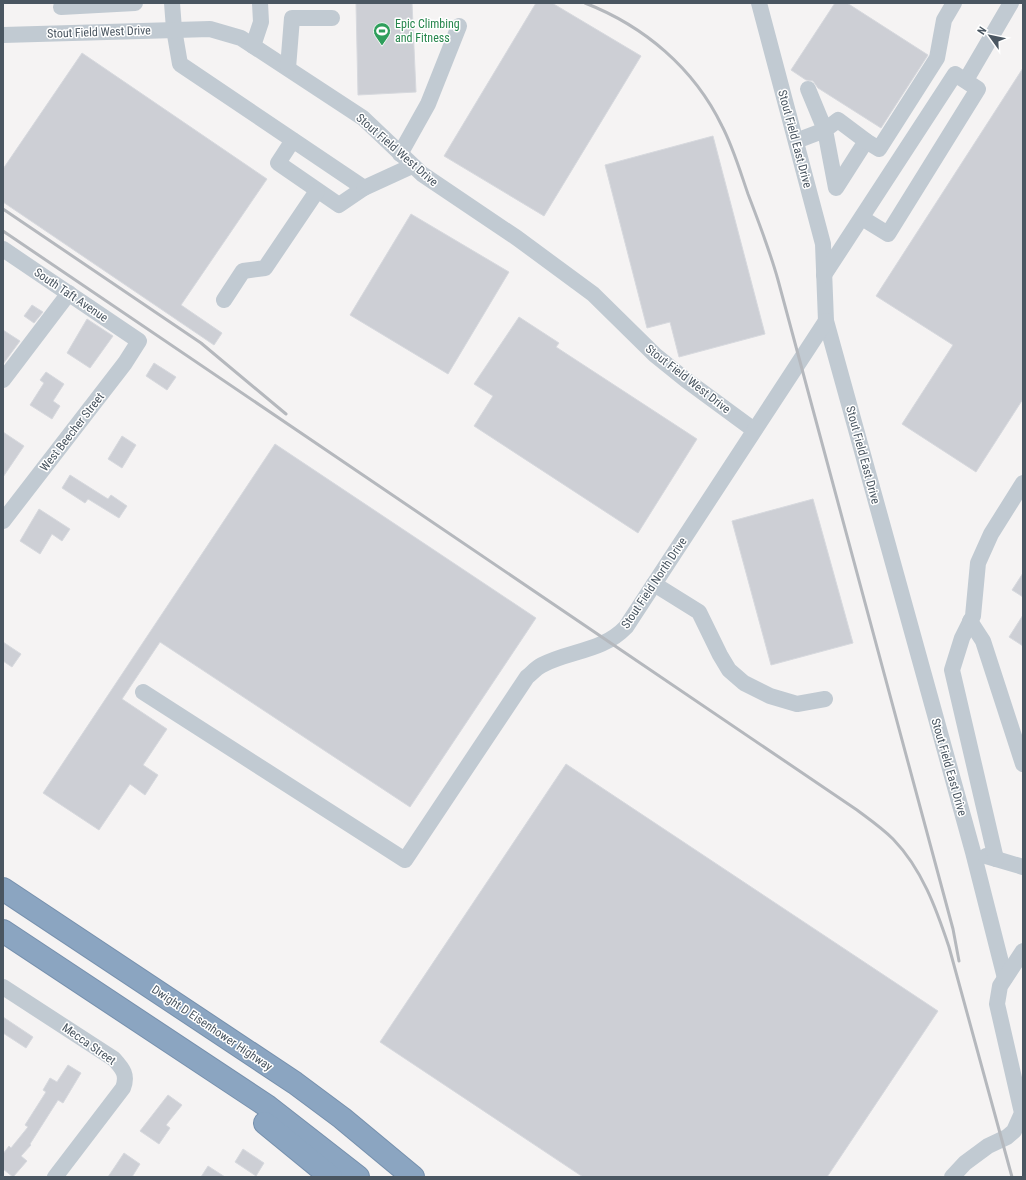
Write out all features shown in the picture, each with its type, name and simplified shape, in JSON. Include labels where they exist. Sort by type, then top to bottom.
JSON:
[{"type":"highway","name":"Dwight D Eisenhower Highway","points":[[3,889],[295,1083],[342,1118],[413,1177]]},
{"type":"highway","points":[[3,931],[267,1106],[358,1177]]},
{"type":"highway","points":[[167,1039],[331,1177]]},
{"type":"street","points":[[61,7],[135,3]]},
{"type":"street","points":[[172,3],[174,29],[180,64],[364,188]]},
{"type":"street","points":[[253,46],[261,22],[260,3]]},
{"type":"street","name":"Stout Field East Drive","points":[[759,3],[823,244],[826,321],[973,852],[1005,978]]},
{"type":"street","points":[[796,141],[825,130],[838,120],[879,149],[936,58],[944,20],[954,3]]},
{"type":"street","points":[[862,218],[888,234],[967,81],[1011,3]]},
{"type":"street","points":[[288,68],[292,18],[332,18]]},
{"type":"street","points":[[400,154],[428,104],[459,26]]},
{"type":"street","name":"Stout Field West Drive","points":[[3,35],[174,29],[210,29],[231,34],[288,68],[363,118],[412,166],[441,189],[534,250],[593,294],[655,355],[686,380],[754,430]]},
{"type":"street","points":[[824,275],[862,218],[967,81]]},
{"type":"street","points":[[808,89],[825,130],[836,188],[866,141]]},
{"type":"street","points":[[293,140],[278,163],[339,205],[364,188],[412,166]]},
{"type":"street","points":[[224,300],[243,271],[265,268],[317,191]]},
{"type":"street","name":"South Taft Avenue","points":[[3,249],[139,341]]},
{"type":"street","points":[[3,380],[69,293]]},
{"type":"street","name":"Stout Field North Drive","points":[[143,692],[405,860],[523,681],[540,666],[596,647],[616,637],[626,627],[826,321]]},
{"type":"street","name":"West Beecher Street","points":[[3,521],[125,363],[139,341]]},
{"type":"street","points":[[996,859],[952,670],[962,638],[972,616],[978,563],[991,534],[1023,483]]},
{"type":"street","points":[[654,584],[699,612],[729,670],[744,683],[770,696],[797,704],[825,699]]},
{"type":"street","points":[[970,621],[983,641],[1023,764]]},
{"type":"street","points":[[973,852],[1023,867]]},
{"type":"street","points":[[952,1177],[965,1163],[988,1146],[1002,1140],[1014,1130],[1023,1114],[1014,1073],[998,1016],[997,1004],[998,988],[1023,951]]},
{"type":"street","name":"Mecca Street","points":[[3,987],[110,1057],[123,1069],[126,1076],[124,1088],[55,1177]]},
{"type":"building","name":"Epic Climbing and Fitness","points":[[356,3],[412,3],[416,92],[358,95]]},
{"type":"building","points":[[536,3],[552,3],[641,56],[544,216],[444,156]]},
{"type":"building","points":[[835,3],[847,3],[928,55],[881,128],[818,88],[813,81],[806,80],[791,70]]},
{"type":"building","points":[[82,53],[267,179],[181,305],[222,333],[214,345],[3,202],[3,169]]},
{"type":"building","points":[[1023,68],[1023,399],[976,472],[902,424],[953,345],[876,296]]},
{"type":"building","points":[[713,136],[765,334],[679,357],[670,322],[647,328],[605,165]]},
{"type":"building","points":[[411,214],[509,272],[448,374],[350,315]]},
{"type":"building","points":[[32,305],[43,312],[34,323],[24,316]]},
{"type":"building","points":[[519,317],[559,343],[556,347],[697,439],[638,533],[474,426],[493,396],[474,384]]},
{"type":"building","points":[[87,319],[113,336],[90,368],[67,353]]},
{"type":"building","points":[[3,330],[20,341],[3,364]]},
{"type":"building","points":[[154,363],[176,377],[167,390],[146,376]]},
{"type":"building","points":[[46,372],[64,384],[53,401],[60,406],[52,419],[30,405],[44,383],[40,380]]},
{"type":"building","points":[[3,432],[24,446],[3,477]]},
{"type":"building","points":[[122,436],[136,445],[122,468],[108,459]]},
{"type":"building","points":[[275,444],[536,618],[410,807],[160,642],[122,699],[167,729],[143,765],[158,775],[145,795],[130,784],[99,830],[43,793]]},
{"type":"building","points":[[70,475],[108,499],[111,495],[127,506],[119,518],[88,499],[85,503],[62,488]]},
{"type":"building","points":[[813,499],[853,643],[771,665],[732,521]]},
{"type":"building","points":[[39,509],[70,529],[62,541],[52,534],[40,554],[20,541]]},
{"type":"building","points":[[1023,573],[1023,597],[1012,590]]},
{"type":"building","points":[[1023,615],[1023,646],[1009,637]]},
{"type":"building","points":[[3,642],[21,654],[12,667],[3,661]]},
{"type":"building","points":[[566,764],[938,1011],[827,1177],[583,1177],[380,1042]]},
{"type":"building","points":[[3,1017],[33,1037],[26,1048],[3,1033]]},
{"type":"building","points":[[68,1065],[81,1073],[63,1103],[58,1100],[30,1144],[31,1145],[21,1156],[27,1161],[13,1177],[3,1169],[3,1154],[9,1146],[11,1148],[28,1127],[25,1125],[46,1092],[43,1090],[50,1078],[57,1082]]},
{"type":"building","points":[[168,1095],[182,1105],[166,1125],[170,1128],[159,1144],[140,1131]]},
{"type":"building","points":[[243,1149],[264,1163],[256,1176],[235,1162]]},
{"type":"building","points":[[124,1153],[140,1164],[132,1177],[108,1177]]},
{"type":"building","points":[[208,1166],[225,1177],[201,1177]]},
{"type":"railway","points":[[585,3],[627,24],[665,51],[682,68],[710,105],[726,134],[733,151],[778,280],[953,929],[959,961]]},
{"type":"railway","points":[[3,209],[201,343],[286,414]]},
{"type":"railway","points":[[3,231],[857,810],[889,835],[903,851],[920,876],[939,918],[949,947],[1012,1177]]},
{"type":"place","name":"Epic Climbing and Fitness","points":[[382,46]]}]
